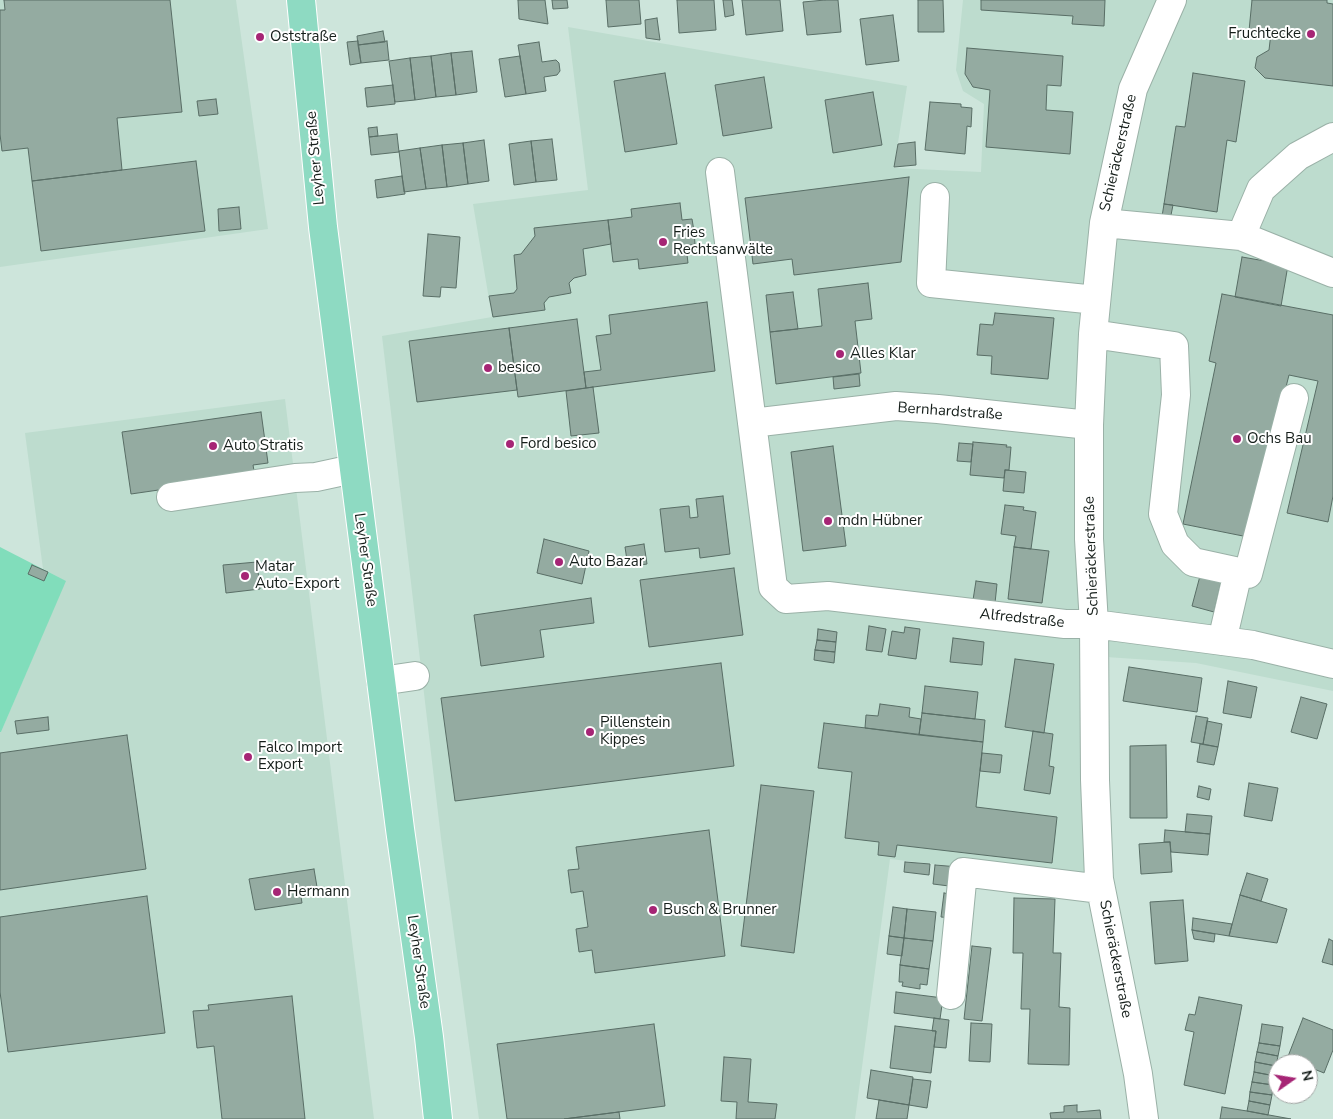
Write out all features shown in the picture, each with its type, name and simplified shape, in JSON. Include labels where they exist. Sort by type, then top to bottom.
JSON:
[{"type":"main road","name":"Leyher Straße","points":[[301,0],[323,226],[409,896],[430,1037],[438,1119]]},
{"type":"street","name":"Schieräckerstraße","points":[[1144,1119],[1138,1074],[1099,879],[1094,780],[1094,624],[1089,539],[1089,424],[1093,334],[1104,223],[1133,89],[1172,0]]},
{"type":"street","points":[[1241,236],[1261,189],[1298,156],[1333,137]]},
{"type":"street","points":[[720,172],[752,423]]},
{"type":"street","points":[[935,197],[931,283],[1096,300]]},
{"type":"street","points":[[1104,223],[1241,236],[1333,273]]},
{"type":"street","points":[[1093,334],[1174,346],[1176,395],[1163,514],[1175,544],[1193,562],[1248,574],[1294,398]]},
{"type":"street","name":"Bernhardstraße","points":[[752,423],[896,406],[1089,424]]},
{"type":"street","name":"Alfredstraße","points":[[752,423],[773,587],[786,599],[828,596],[1065,624],[1094,624],[1253,645],[1333,664]]},
{"type":"street","points":[[171,497],[353,470]]},
{"type":"street","points":[[1222,641],[1238,572]]},
{"type":"street","points":[[381,681],[415,676]]},
{"type":"street","points":[[951,995],[964,872],[1101,889]]},
{"type":"shaded area","points":[[0,0],[236,0],[268,229],[0,267]]},
{"type":"shaded area","points":[[963,0],[1333,0],[1333,691],[1196,663],[1091,656],[1098,883],[890,859],[855,1119],[479,1119],[441,838],[382,336],[492,317],[473,204],[588,190],[568,27],[907,86],[894,168],[981,172],[984,104],[963,91],[956,70]]},
{"type":"shaded area","points":[[285,399],[374,1119],[0,1119],[0,732],[65,581],[43,569],[25,433]]},
{"type":"green space","points":[[0,547],[66,581],[1,732],[0,732]]},
{"type":"building","points":[[4,0],[170,0],[182,112],[117,118],[122,170],[32,181],[28,148],[2,151],[0,134],[0,10],[5,10]]},
{"type":"building","points":[[518,0],[545,0],[548,24],[519,19]]},
{"type":"building","points":[[552,0],[567,0],[568,8],[553,9]]},
{"type":"building","points":[[606,0],[639,0],[641,24],[608,27]]},
{"type":"building","points":[[677,0],[714,0],[716,30],[679,33]]},
{"type":"building","points":[[723,0],[732,0],[734,15],[725,17]]},
{"type":"building","points":[[742,0],[780,0],[783,31],[746,35]]},
{"type":"building","points":[[838,0],[841,32],[807,35],[803,2]]},
{"type":"building","points":[[918,0],[943,0],[944,32],[918,32]]},
{"type":"building","points":[[981,0],[1105,0],[1104,26],[1072,24],[1073,16],[981,10]]},
{"type":"building","points":[[1252,0],[1327,0],[1327,3],[1333,4],[1333,86],[1265,78],[1255,68],[1257,57],[1269,50],[1271,33],[1249,31]]},
{"type":"building","points":[[893,15],[899,61],[866,65],[860,19]]},
{"type":"building","points":[[657,18],[660,40],[646,38],[645,20]]},
{"type":"building","points":[[383,31],[385,42],[358,45],[357,36]]},
{"type":"building","points":[[358,41],[361,63],[350,65],[347,42]]},
{"type":"building","points":[[387,41],[389,60],[361,63],[358,45]]},
{"type":"building","points":[[539,42],[542,62],[556,60],[559,63],[560,71],[557,75],[544,77],[546,91],[526,94],[518,45]]},
{"type":"building","points":[[967,48],[1063,56],[1061,86],[1047,85],[1046,110],[1073,112],[1070,154],[986,147],[990,90],[973,87],[965,74]]},
{"type":"building","points":[[472,51],[477,92],[456,95],[451,53]]},
{"type":"building","points":[[451,53],[456,95],[436,97],[431,56]]},
{"type":"building","points":[[431,56],[436,97],[415,100],[410,58]]},
{"type":"building","points":[[520,56],[526,94],[505,97],[499,59]]},
{"type":"building","points":[[410,58],[415,100],[395,102],[389,61]]},
{"type":"building","points":[[665,73],[677,144],[625,152],[614,81]]},
{"type":"building","points":[[1193,73],[1245,81],[1236,142],[1227,140],[1217,212],[1164,204],[1176,126],[1185,127]]},
{"type":"building","points":[[764,77],[772,128],[723,136],[715,85]]},
{"type":"building","points":[[393,85],[395,104],[367,107],[365,88]]},
{"type":"building","points":[[873,92],[882,145],[833,153],[825,100]]},
{"type":"building","points":[[216,99],[218,114],[199,116],[197,101]]},
{"type":"building","points":[[930,102],[961,104],[961,107],[972,108],[971,127],[967,126],[965,154],[925,150]]},
{"type":"building","points":[[377,127],[378,136],[369,137],[368,128]]},
{"type":"building","points":[[397,134],[399,152],[371,155],[369,137]]},
{"type":"building","points":[[552,139],[557,180],[536,182],[531,141]]},
{"type":"building","points":[[484,140],[489,181],[468,184],[463,143]]},
{"type":"building","points":[[531,141],[536,182],[514,185],[509,144]]},
{"type":"building","points":[[915,142],[916,165],[894,167],[898,144]]},
{"type":"building","points":[[463,143],[468,184],[447,187],[442,145]]},
{"type":"building","points":[[442,145],[447,187],[426,189],[420,148]]},
{"type":"building","points":[[420,148],[426,189],[404,192],[399,151]]},
{"type":"building","points":[[196,161],[205,231],[41,251],[32,181]]},
{"type":"building","points":[[402,176],[405,194],[377,198],[375,180]]},
{"type":"building","points":[[909,177],[901,262],[794,275],[792,259],[753,264],[745,198]]},
{"type":"building","points":[[680,203],[682,220],[692,219],[694,231],[695,244],[686,246],[688,263],[639,269],[638,259],[613,262],[608,220],[632,217],[631,209]]},
{"type":"building","points":[[1164,204],[1173,205],[1169,225],[1161,223]]},
{"type":"building","points":[[239,207],[241,229],[219,231],[218,209]]},
{"type":"building","points":[[608,220],[611,244],[583,249],[586,275],[574,278],[569,283],[571,293],[549,297],[544,303],[545,310],[493,317],[489,296],[514,293],[517,289],[514,255],[521,254],[535,236],[534,228]]},
{"type":"building","points":[[428,234],[460,237],[456,288],[441,287],[440,297],[423,296]]},
{"type":"building","points":[[1242,257],[1288,265],[1281,306],[1235,297]]},
{"type":"building","points":[[868,283],[872,319],[855,321],[861,373],[776,384],[770,332],[822,326],[818,289]]},
{"type":"building","points":[[793,292],[798,329],[770,332],[766,295]]},
{"type":"building","name":"Ochs Bau","points":[[1222,294],[1333,315],[1333,496],[1328,522],[1287,513],[1318,381],[1289,375],[1248,537],[1183,524],[1216,363],[1209,361]]},
{"type":"building","points":[[707,302],[715,371],[586,388],[584,372],[601,370],[596,336],[611,334],[609,315]]},
{"type":"building","points":[[995,313],[1054,318],[1048,379],[991,374],[992,356],[977,355],[980,324],[993,325]]},
{"type":"building","points":[[577,319],[586,388],[518,397],[509,328]]},
{"type":"building","points":[[509,328],[517,390],[417,402],[409,341]]},
{"type":"building","points":[[859,374],[860,386],[834,389],[833,377]]},
{"type":"building","points":[[593,387],[599,433],[571,436],[566,391]]},
{"type":"building","points":[[261,412],[268,463],[253,465],[255,476],[131,494],[122,432]]},
{"type":"building","points":[[973,442],[1011,447],[1009,470],[1005,470],[1004,478],[970,475]]},
{"type":"building","points":[[959,443],[973,444],[971,462],[957,461]]},
{"type":"building","points":[[833,446],[846,546],[803,551],[791,452]]},
{"type":"building","points":[[1005,470],[1026,472],[1024,493],[1003,491]]},
{"type":"building","points":[[723,496],[730,554],[700,558],[699,548],[665,552],[660,509],[689,506],[690,518],[698,517],[696,499]]},
{"type":"building","points":[[1005,505],[1024,507],[1023,510],[1036,512],[1031,549],[1014,547],[1016,536],[1001,534]]},
{"type":"building","points":[[544,539],[589,551],[582,584],[537,573]]},
{"type":"building","points":[[644,544],[647,564],[628,567],[625,547]]},
{"type":"building","points":[[1014,547],[1049,551],[1042,603],[1008,599]]},
{"type":"building","points":[[257,562],[260,589],[226,593],[223,565]]},
{"type":"building","points":[[32,565],[48,572],[44,581],[28,574]]},
{"type":"building","points":[[734,568],[743,635],[649,647],[640,580]]},
{"type":"building","points":[[1200,576],[1221,582],[1214,612],[1192,606]]},
{"type":"building","points":[[976,581],[997,584],[995,603],[973,600]]},
{"type":"building","points":[[591,598],[594,623],[540,630],[544,657],[481,666],[474,615]]},
{"type":"building","points":[[869,626],[886,629],[882,652],[866,650]]},
{"type":"building","points":[[905,627],[920,629],[916,659],[888,655],[892,631],[904,633]]},
{"type":"building","points":[[818,629],[837,632],[836,642],[817,640]]},
{"type":"building","points":[[953,638],[984,642],[982,665],[950,662]]},
{"type":"building","points":[[817,640],[836,642],[835,652],[815,650]]},
{"type":"building","points":[[815,650],[835,652],[834,663],[814,660]]},
{"type":"building","points":[[1015,659],[1054,664],[1044,733],[1005,727]]},
{"type":"building","points":[[721,663],[734,766],[455,801],[441,698]]},
{"type":"building","points":[[1129,667],[1202,678],[1197,712],[1123,701]]},
{"type":"building","points":[[1228,681],[1257,687],[1251,718],[1223,713]]},
{"type":"building","points":[[925,686],[978,692],[975,719],[922,713]]},
{"type":"building","points":[[1301,697],[1327,704],[1317,739],[1291,732]]},
{"type":"building","points":[[880,704],[910,708],[909,717],[921,719],[919,735],[865,728],[866,715],[878,716]]},
{"type":"building","points":[[922,713],[985,720],[983,742],[919,735]]},
{"type":"building","points":[[1196,716],[1208,718],[1203,744],[1191,742]]},
{"type":"building","points":[[48,717],[49,730],[17,734],[15,721]]},
{"type":"building","points":[[1207,721],[1222,724],[1218,747],[1203,744]]},
{"type":"building","points":[[824,723],[983,742],[976,807],[1057,817],[1052,863],[897,845],[895,857],[878,855],[879,842],[845,838],[852,772],[818,768]]},
{"type":"building","points":[[1033,731],[1053,734],[1049,766],[1054,767],[1050,794],[1024,790]]},
{"type":"building","points":[[127,735],[146,869],[0,890],[0,753]]},
{"type":"building","points":[[1200,744],[1218,747],[1214,765],[1197,762]]},
{"type":"building","points":[[1166,745],[1167,818],[1130,818],[1130,746]]},
{"type":"building","points":[[982,753],[1002,755],[1000,773],[980,771]]},
{"type":"building","points":[[1249,783],[1278,788],[1272,821],[1244,816]]},
{"type":"building","points":[[761,785],[814,791],[794,953],[741,946]]},
{"type":"building","points":[[1199,786],[1211,789],[1209,800],[1197,797]]},
{"type":"building","points":[[1187,814],[1212,816],[1210,834],[1185,832]]},
{"type":"building","name":"Busch & Brunner","points":[[709,830],[725,956],[595,973],[592,950],[579,952],[576,929],[588,927],[583,891],[571,893],[568,870],[579,869],[576,847]]},
{"type":"building","points":[[1165,830],[1210,834],[1208,855],[1171,852],[1170,842],[1164,842]]},
{"type":"building","points":[[1170,842],[1172,872],[1141,874],[1139,844]]},
{"type":"building","points":[[905,862],[930,864],[929,875],[904,872]]},
{"type":"building","points":[[935,865],[959,867],[957,887],[933,884]]},
{"type":"building","points":[[314,869],[317,887],[300,890],[302,903],[255,910],[249,879]]},
{"type":"building","points":[[1247,873],[1268,879],[1261,901],[1240,895]]},
{"type":"building","points":[[944,893],[955,895],[952,918],[941,917]]},
{"type":"building","points":[[1240,895],[1287,909],[1277,943],[1229,936]]},
{"type":"building","points":[[147,896],[165,1033],[8,1052],[0,992],[0,917]]},
{"type":"building","points":[[1014,898],[1055,899],[1053,953],[1061,953],[1059,1007],[1070,1008],[1069,1065],[1028,1064],[1030,1009],[1021,1009],[1023,953],[1013,953]]},
{"type":"building","points":[[1183,900],[1188,961],[1155,964],[1150,902]]},
{"type":"building","points":[[893,907],[907,909],[904,938],[889,936]]},
{"type":"building","points":[[907,909],[936,912],[933,941],[904,938]]},
{"type":"building","points":[[1193,918],[1232,924],[1229,936],[1192,930]]},
{"type":"building","points":[[1192,930],[1215,934],[1214,942],[1194,939]]},
{"type":"building","points":[[889,936],[904,938],[902,956],[887,954]]},
{"type":"building","points":[[904,938],[933,941],[929,969],[900,965]]},
{"type":"building","points":[[1329,939],[1333,941],[1333,965],[1322,962]]},
{"type":"building","points":[[972,946],[991,948],[982,1021],[964,1019]]},
{"type":"building","points":[[900,965],[929,969],[927,985],[920,984],[920,989],[902,986],[903,982],[899,982]]},
{"type":"building","points":[[896,992],[943,998],[940,1019],[894,1013]]},
{"type":"building","points":[[292,996],[305,1119],[222,1119],[214,1046],[197,1048],[193,1011],[209,1010],[208,1005]]},
{"type":"building","points":[[1199,997],[1242,1005],[1225,1094],[1184,1085],[1194,1032],[1185,1030],[1189,1014],[1195,1015]]},
{"type":"building","points":[[934,1018],[949,1020],[946,1048],[934,1047],[936,1031],[932,1031]]},
{"type":"building","points":[[1303,1018],[1333,1030],[1333,1050],[1324,1073],[1318,1071],[1318,1054],[1289,1054]]},
{"type":"building","points":[[971,1023],[992,1024],[990,1062],[969,1061]]},
{"type":"building","points":[[654,1024],[665,1106],[564,1119],[507,1119],[497,1044]]},
{"type":"building","points":[[1262,1024],[1283,1027],[1280,1046],[1259,1043]]},
{"type":"building","points":[[895,1026],[936,1031],[931,1073],[890,1068]]},
{"type":"building","points":[[1259,1043],[1280,1046],[1278,1054],[1257,1052]]},
{"type":"building","points":[[1257,1052],[1268,1054],[1268,1064],[1255,1062]]},
{"type":"building","points":[[724,1057],[751,1059],[748,1102],[777,1104],[775,1119],[736,1119],[737,1102],[721,1101]]},
{"type":"building","points":[[1255,1062],[1268,1064],[1268,1075],[1254,1072]]},
{"type":"building","points":[[871,1070],[913,1077],[909,1105],[867,1098]]},
{"type":"building","points":[[1254,1072],[1268,1075],[1268,1084],[1252,1082]]},
{"type":"building","points":[[913,1079],[931,1081],[927,1108],[909,1105]]},
{"type":"building","points":[[1252,1082],[1268,1084],[1268,1094],[1250,1092]]},
{"type":"building","points":[[1250,1092],[1268,1094],[1268,1104],[1270,1104],[1270,1105],[1249,1101]]},
{"type":"building","points":[[879,1100],[909,1105],[907,1119],[876,1119]]},
{"type":"building","points":[[1249,1101],[1270,1105],[1268,1115],[1247,1111]]},
{"type":"building","points":[[1077,1105],[1077,1112],[1100,1110],[1101,1119],[1051,1119],[1050,1113],[1064,1112],[1064,1106]]},
{"type":"building","points":[[1222,1107],[1247,1111],[1291,1119],[1220,1119]]},
{"type":"building","points":[[619,1112],[620,1119],[564,1119]]},
{"type":"place","name":"Fruchtecke","points":[[1311,34]]},
{"type":"place","name":"Oststraße","points":[[260,37]]},
{"type":"place","name":"Fries Rechtsanwälte","points":[[663,242]]},
{"type":"place","name":"Alles Klar","points":[[840,354]]},
{"type":"place","name":"besico","points":[[488,368]]},
{"type":"place","name":"Ochs Bau","points":[[1237,439]]},
{"type":"place","name":"Ford besico","points":[[510,444]]},
{"type":"place","name":"Auto Stratis","points":[[213,446]]},
{"type":"place","name":"mdn Hübner","points":[[828,521]]},
{"type":"place","name":"Auto Bazar","points":[[559,562]]},
{"type":"place","name":"Matar Auto-Export","points":[[245,576]]},
{"type":"place","name":"Pillenstein Kippes","points":[[590,732]]},
{"type":"place","name":"Falco Import Export","points":[[248,757]]},
{"type":"place","name":"Hermann","points":[[277,892]]},
{"type":"place","name":"Busch & Brunner","points":[[653,910]]}]
